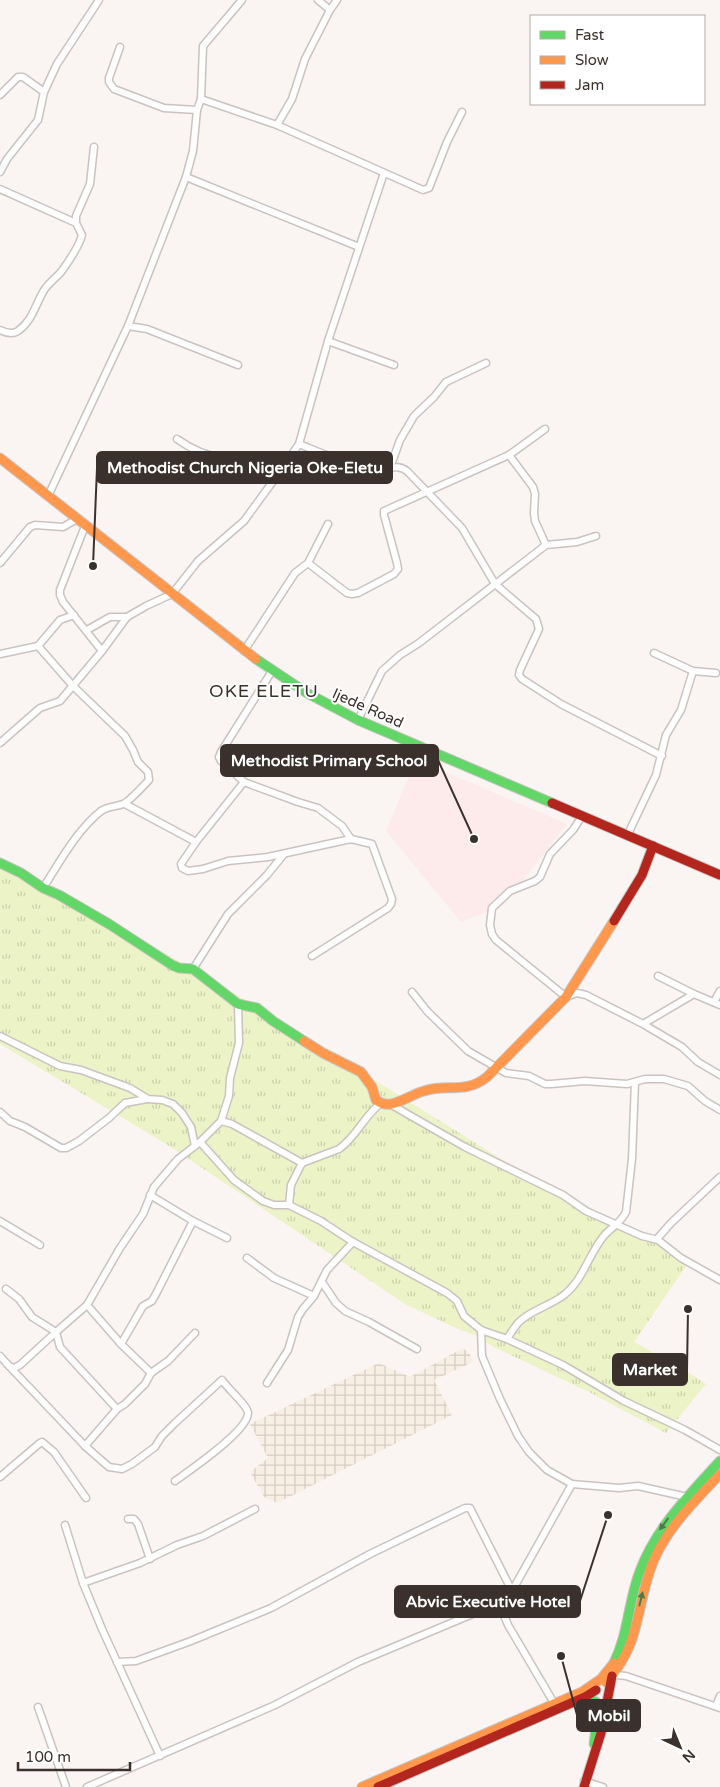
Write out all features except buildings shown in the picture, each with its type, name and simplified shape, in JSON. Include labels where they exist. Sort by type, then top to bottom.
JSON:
[{"type":"main road","name":"Ijede Road","points":[[0,458],[244,651],[331,708],[720,875]]},
{"type":"main road","points":[[0,863],[21,873],[43,888],[59,895],[109,924],[172,965],[179,968],[193,969],[238,1004],[257,1008],[267,1017],[323,1053],[361,1072],[372,1087],[380,1104],[403,1101],[422,1091],[434,1088],[460,1089],[478,1084],[495,1068],[566,996],[642,875],[653,846]]},
{"type":"main road","points":[[362,1787],[588,1688],[608,1672],[617,1659],[624,1643],[636,1583],[645,1557],[660,1530],[720,1461]]},
{"type":"main road","points":[[378,1787],[585,1697],[612,1676],[622,1664],[631,1646],[644,1585],[653,1561],[666,1537],[685,1510],[720,1474]]},
{"type":"main road","points":[[584,1784],[601,1733],[612,1676]]},
{"type":"main road","points":[[585,1697],[596,1702],[599,1706],[594,1735],[594,1751]]},
{"type":"street","points":[[0,172],[7,159],[38,120],[44,92],[63,53],[99,0]]},
{"type":"street","points":[[48,496],[128,326],[186,177],[193,151],[197,110],[201,99],[203,46],[242,0]]},
{"type":"street","points":[[318,0],[330,10]]},
{"type":"street","points":[[277,126],[292,99],[305,59],[337,0]]},
{"type":"street","points":[[120,47],[109,78],[109,82],[114,89],[164,108],[197,110]]},
{"type":"street","points":[[0,95],[18,77],[23,77],[44,92]]},
{"type":"street","points":[[201,99],[277,126],[423,190],[429,188],[447,142],[462,112]]},
{"type":"street","points":[[0,330],[13,334],[32,316],[42,292],[60,272],[80,241],[82,235],[76,223],[78,210],[90,184],[94,147]]},
{"type":"street","points":[[0,742],[40,708],[60,701],[127,618],[146,606],[172,594],[198,561],[244,521],[299,444],[328,341],[384,173]]},
{"type":"street","points":[[186,177],[359,247]]},
{"type":"street","points":[[0,189],[76,223]]},
{"type":"street","points":[[128,326],[147,329],[238,365]]},
{"type":"street","points":[[328,341],[394,365]]},
{"type":"street","points":[[390,468],[400,440],[414,416],[434,397],[446,382],[486,363]]},
{"type":"street","points":[[308,563],[347,593],[352,594],[358,593],[394,574],[398,570],[397,563],[384,511],[509,455],[545,428]]},
{"type":"street","points":[[177,439],[191,449],[221,458],[260,463],[279,473]]},
{"type":"street","points":[[299,444],[360,466],[378,468],[402,467],[428,492],[467,535],[495,584],[536,619],[539,624],[539,629],[520,670],[519,675],[522,679],[561,704],[662,756]]},
{"type":"street","points":[[509,455],[533,488],[536,521],[546,545]]},
{"type":"street","points":[[0,563],[30,527],[35,525],[64,527],[77,519]]},
{"type":"street","points":[[244,651],[295,573],[308,563],[328,524]]},
{"type":"street","points":[[85,526],[60,590],[60,595],[63,602],[102,651]]},
{"type":"street","points":[[358,720],[376,682],[389,664],[546,545],[577,542],[596,536]]},
{"type":"street","points":[[0,654],[38,646],[60,620],[74,615]]},
{"type":"street","points":[[86,630],[110,617],[127,618]]},
{"type":"street","points":[[38,646],[73,686],[125,736],[138,762],[148,772],[148,780],[125,804],[108,807],[82,830],[70,845],[43,888]]},
{"type":"street","points":[[654,653],[693,670],[716,673]]},
{"type":"street","points":[[628,836],[656,775],[666,735],[681,710],[693,670]]},
{"type":"street","points":[[272,671],[221,752],[221,761],[244,782],[318,808],[342,826],[351,838]]},
{"type":"street","points":[[244,782],[196,842],[181,864],[182,868],[188,871],[228,861],[284,854],[351,838],[372,844],[392,899],[391,904],[388,908],[312,956]]},
{"type":"street","points":[[125,804],[196,842]]},
{"type":"street","points":[[582,816],[573,830],[550,854],[540,876],[535,881],[510,891],[492,908],[490,916],[492,934],[496,940],[566,996],[586,995],[643,1024],[682,1047],[698,1062],[720,1075]]},
{"type":"street","points":[[193,969],[228,914],[267,875],[284,854]]},
{"type":"street","points":[[658,976],[717,1003],[720,991]]},
{"type":"street","points":[[412,992],[427,1011],[468,1051],[506,1073],[529,1076],[545,1084],[586,1081],[627,1084],[652,1079],[681,1083],[692,1088],[704,1101],[720,1110]]},
{"type":"street","points":[[643,1024],[694,994]]},
{"type":"street","points":[[10,1366],[14,1368],[20,1365],[87,1305],[120,1248],[143,1214],[154,1187],[178,1159],[198,1144],[221,1121],[228,1103],[230,1078],[239,1042],[238,1004]]},
{"type":"street","points":[[0,1036],[43,1059],[60,1066],[81,1070],[130,1088],[148,1099]]},
{"type":"street","points":[[507,1339],[518,1322],[559,1299],[571,1290],[604,1236],[623,1218],[626,1212],[632,1159],[635,1082]]},
{"type":"street","points":[[0,1112],[10,1121],[25,1127],[60,1148],[66,1148],[79,1141],[125,1103],[148,1099],[162,1100],[173,1104],[182,1113],[191,1127],[198,1144],[234,1180],[255,1196],[274,1205],[289,1205],[321,1221],[353,1242],[447,1293],[457,1301],[464,1316],[481,1330],[507,1339],[562,1365],[720,1450]]},
{"type":"street","points":[[289,1205],[291,1185],[302,1163],[339,1149],[354,1135],[380,1104],[564,1195],[586,1211],[642,1236],[657,1239],[681,1258],[720,1280]]},
{"type":"street","points":[[221,1121],[232,1124],[302,1163]]},
{"type":"street","points":[[657,1239],[720,1177]]},
{"type":"street","points":[[150,1195],[193,1221],[227,1238]]},
{"type":"street","points":[[121,1344],[143,1306],[152,1301],[193,1221]]},
{"type":"street","points":[[0,1222],[40,1245]]},
{"type":"street","points":[[267,1383],[288,1350],[298,1317],[314,1296],[327,1270],[353,1242]]},
{"type":"street","points":[[247,1258],[274,1278],[314,1296]]},
{"type":"street","points":[[322,1282],[336,1303],[345,1311],[417,1349]]},
{"type":"street","points":[[6,1289],[19,1299],[32,1317],[56,1332],[60,1347],[117,1409]]},
{"type":"street","points":[[87,1305],[121,1344],[152,1373]]},
{"type":"street","points":[[481,1330],[482,1356],[489,1375],[518,1436],[529,1452],[547,1470],[572,1484],[619,1488],[638,1486],[687,1497]]},
{"type":"street","points":[[85,1446],[117,1409],[125,1404],[145,1384],[152,1373],[168,1361],[195,1333]]},
{"type":"street","points":[[0,1356],[85,1446],[109,1467],[122,1469],[155,1447],[162,1436],[222,1380],[245,1407],[248,1416],[230,1440],[175,1481]]},
{"type":"street","points":[[0,1477],[42,1442],[54,1452],[86,1498]]},
{"type":"street","points":[[87,1787],[275,1705],[358,1662],[499,1604],[512,1591],[572,1484]]},
{"type":"street","points":[[117,1662],[136,1660],[190,1642],[271,1608],[370,1554],[465,1508],[470,1508],[474,1513],[512,1591]]},
{"type":"street","points":[[83,1583],[150,1559],[177,1545],[203,1536],[255,1510]]},
{"type":"street","points":[[128,1519],[134,1519],[138,1524],[150,1559]]},
{"type":"street","points":[[65,1525],[83,1583],[160,1756]]},
{"type":"street","points":[[499,1604],[508,1625],[554,1703]]},
{"type":"street","points":[[612,1676],[626,1676],[718,1707],[720,1696]]},
{"type":"street","points":[[38,1707],[66,1787]]},
{"type":"street","points":[[584,1784],[603,1787]]},
{"type":"shaded area","points":[[416,759],[567,824],[504,905],[461,922],[386,831]]},
{"type":"shaded area","points":[[463,1348],[470,1354],[473,1362],[434,1380],[452,1415],[277,1503],[264,1497],[250,1472],[268,1458],[250,1424],[379,1363],[410,1377]]},
{"type":"green space","points":[[0,857],[259,1008],[519,1170],[690,1260],[634,1342],[706,1384],[666,1433],[589,1392],[494,1347],[475,1335],[405,1304],[171,1147],[0,1044]]},
{"type":"traffic: fast","points":[[256,659],[307,693],[358,720],[552,803]]},
{"type":"traffic: fast","points":[[0,863],[21,873],[43,888],[59,895],[109,924],[172,965],[179,968],[193,969],[238,1004],[257,1008],[304,1041]]},
{"type":"traffic: fast","points":[[614,1663],[623,1640],[636,1583],[647,1555],[674,1513],[720,1461]]},
{"type":"traffic: fast","points":[[585,1697],[596,1702],[599,1706],[594,1744]]},
{"type":"traffic: slow","points":[[0,458],[256,659]]},
{"type":"traffic: slow","points":[[304,1041],[361,1072],[372,1087],[376,1100],[383,1104],[395,1103],[420,1092],[433,1089],[471,1086],[487,1077],[566,997],[614,921]]},
{"type":"traffic: slow","points":[[606,1682],[618,1668],[626,1654],[636,1625],[647,1579],[659,1550],[682,1515],[720,1474]]},
{"type":"traffic: slow","points":[[362,1787],[582,1692],[601,1679],[614,1663]]},
{"type":"traffic: jam","points":[[552,803],[720,875]]},
{"type":"traffic: jam","points":[[614,921],[642,875],[653,846]]},
{"type":"traffic: jam","points":[[584,1787],[601,1733],[612,1676]]},
{"type":"traffic: jam","points":[[378,1787],[585,1697],[596,1690]]},
{"type":"place","name":"Methodist Church Nigeria Oke-Eletu","points":[[93,566]]},
{"type":"place","name":"Methodist Primary School","points":[[474,839]]},
{"type":"place","name":"Market","points":[[688,1309]]},
{"type":"place","name":"Abvic Executive Hotel","points":[[608,1515]]},
{"type":"place","name":"Mobil","points":[[561,1656]]},
{"type":"district","name":"OKE ELETU","points":[[264,691]]}]
